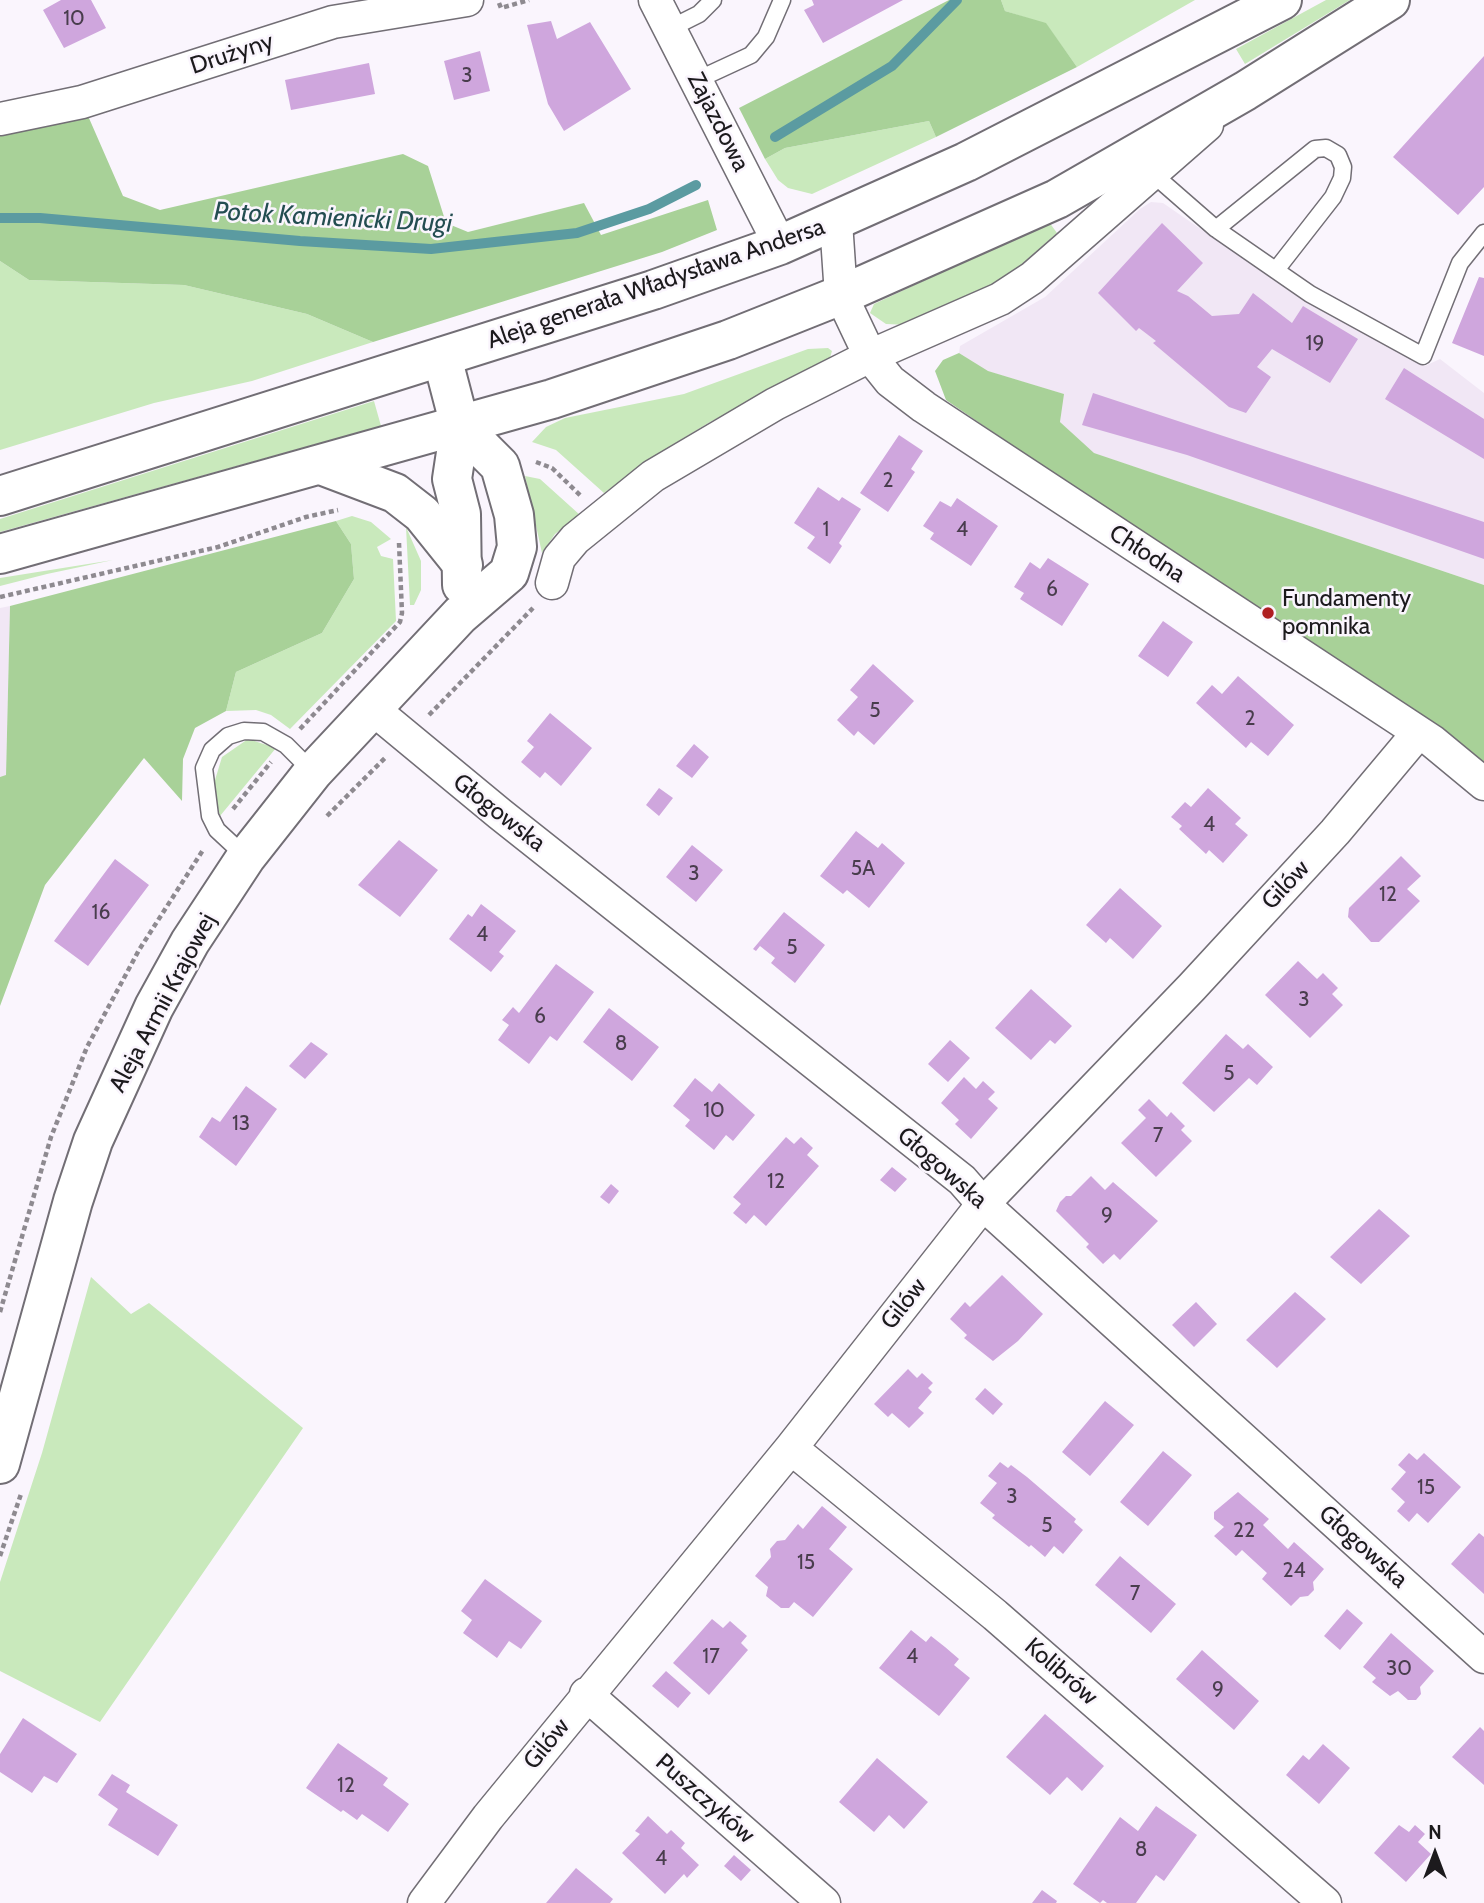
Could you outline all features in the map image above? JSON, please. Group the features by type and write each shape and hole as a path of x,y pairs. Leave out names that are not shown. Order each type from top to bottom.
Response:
{"main road":[{"name":"Aleja generała Władysława Andersa","path":"0,496 653,290 780,245 836,222 1068,111 1282,0"},
{"path":"0,554 460,425 705,348 841,295 1057,199 1244,91 1390,0"},
{"name":"Aleja Armii Krajowej","path":"442,357 460,425 452,479 461,514 463,565 460,615"},
{"name":"Aleja Armii Krajowej","path":"12,1473 73,1201 93,1142 154,1007 190,942 246,857 313,772 460,615 509,573 517,547 514,515 500,466 460,425"},
{"path":"321,466 395,494 422,514 463,565"}],"street":[{"name":"Drużyny","path":"0,119 82,102 332,22 467,0"},
{"name":"Zajazdowa","path":"655,0 780,245"},
{"path":"552,583 563,551 601,515 653,476 705,444 870,356 946,325 1011,292 1032,278 1244,91"},
{"path":"836,222 841,295"},
{"name":"Chłodna","path":"841,295 870,356 890,381 924,407 1418,733 1470,770 1484,784"},
{"name":"Głogowska","path":"373,709 405,738 962,1180 983,1204 1484,1657"},
{"name":"Gilów","path":"424,1903 586,1694 791,1448 983,1204 1192,987 1335,832 1418,733"},
{"name":"Kolibrów","path":"791,1448 995,1615 1325,1903"},
{"name":"Puszczyków","path":"586,1694 824,1903"}],"lane":[{"path":"669,29 699,14 713,0"},
{"path":"697,80 751,55 766,37 782,0"},
{"path":"1216,229 1315,149 1326,148 1338,155 1343,167 1342,178 1333,197 1276,271"},
{"path":"1153,174 1216,229 1310,294 1423,356 1460,263 1483,236"},
{"path":"246,857 217,830 210,816 204,768 212,750 228,736 244,731 263,732 286,745 313,772"}],"path":[{"path":"497,0 501,8 529,0"},
{"path":"532,461 552,468 601,515"},
{"path":"0,597 180,556 306,517 344,510"},
{"path":"322,821 522,622 552,583"},
{"path":"0,1556 12,1473"}],"shaded area":[{"path":"1151,202 1163,203 1305,301 1425,366 1440,359 1484,393 1484,585 1093,453 1060,422 1063,394 987,371 959,353 960,346 1045,297 1140,209"},
{"path":"10,606 6,776 0,777 0,608"}],"green space":[{"path":"949,0 1001,0 1005,11 1046,23 1077,67 936,137 929,121 785,148 765,159 739,108"},
{"path":"1001,0 1195,0 1077,67 1046,24 1005,11"},
{"path":"1326,0 1350,0 1245,64 1236,49"},
{"path":"85,109 123,196 160,210 403,154 428,166 446,223 468,232 584,203 601,235 708,200 717,230 662,252 373,342 307,314 184,285 29,280 0,261 0,127"},
{"path":"929,121 936,137 812,194 788,188 778,180 765,159 785,148"},
{"path":"1049,222 1057,233 1013,272 986,289 909,325 886,324 870,313 874,304"},
{"path":"0,261 29,280 184,285 307,314 373,342 252,381 154,403 0,450"},
{"path":"828,348 832,351 829,361 710,422 664,450 604,493 556,450 532,442 546,427 565,418 684,394 808,349"},
{"path":"959,353 988,371 1064,394 1060,422 1094,453 1484,585 1484,768 946,400 935,371 943,360"},
{"path":"374,401 381,426 0,532 0,519"},
{"path":"525,476 540,479 580,515 555,534 542,553"},
{"path":"352,516 371,522 391,539 377,547 381,556 393,559 396,621 290,729 271,715 256,710 226,711 236,672 322,633 354,579 351,544 336,521"},
{"path":"336,521 351,544 354,579 322,633 236,672 226,711 195,728 183,759 182,801 144,758 45,885 0,1006 0,777 6,775 10,606"},
{"path":"406,527 421,561 421,590 414,605 410,605"},
{"path":"113,560 47,574 0,586 0,578"},
{"path":"248,739 276,748 220,816 215,797 215,780 222,757"},
{"path":"91,1277 131,1314 149,1303 303,1428 100,1722 0,1671 0,1582 42,1453"}],"building":[{"path":"61,0 91,0 106,28 64,48 43,10"},
{"path":"812,0 903,0 823,43 804,10 814,5"},
{"path":"551,21 557,39 590,22 631,89 564,131 548,104 527,25"},
{"path":"480,51 490,91 454,100 444,61"},
{"path":"1484,56 1484,187 1458,215 1393,157"},
{"path":"369,63 375,94 291,110 285,80"},
{"path":"1162,223 1203,263 1177,291 1188,296 1212,316 1239,314 1253,293 1292,323 1303,306 1358,339 1330,383 1272,349 1257,367 1271,377 1246,413 1229,407 1153,343 1156,341 1139,328 1136,331 1098,293"},
{"path":"1479,277 1484,278 1484,356 1452,343"},
{"path":"1404,368 1484,419 1484,459 1385,399"},
{"path":"1093,393 1484,522 1484,559 1187,455 1082,425"},
{"path":"899,435 923,451 911,469 915,472 888,512 860,493"},
{"path":"818,487 839,501 842,497 861,509 839,543 842,546 830,564 807,548 815,537 794,523"},
{"path":"957,498 998,526 971,566 930,539 934,533 923,526 940,501 951,507"},
{"path":"1048,558 1089,584 1062,626 1020,599 1024,593 1014,587 1030,562 1040,569"},
{"path":"1163,621 1193,642 1168,677 1138,656"},
{"path":"873,664 914,701 874,745 858,731 854,736 837,720 858,697 850,690"},
{"path":"1238,676 1294,725 1268,756 1251,742 1246,748 1196,703 1212,685 1222,694"},
{"path":"550,713 592,748 561,786 545,772 540,778 521,762 534,747 527,741"},
{"path":"694,744 709,757 692,778 676,766"},
{"path":"659,788 673,798 659,816 646,805"},
{"path":"1208,788 1241,818 1235,824 1248,835 1223,863 1209,850 1206,854 1179,829 1182,826 1171,817 1185,802 1191,807"},
{"path":"856,831 878,848 882,843 905,863 869,908 847,890 843,894 820,876"},
{"path":"399,840 438,870 400,917 358,885"},
{"path":"692,845 723,870 696,902 666,877"},
{"path":"1401,856 1421,876 1407,889 1420,901 1379,942 1371,942 1348,917 1349,908"},
{"path":"115,859 149,885 88,966 54,941"},
{"path":"1120,888 1162,926 1133,959 1110,938 1106,943 1086,925"},
{"path":"481,904 516,931 499,952 504,956 491,972 449,939 468,914 472,917"},
{"path":"784,912 825,945 795,983 771,963 775,958 760,946 756,951 753,949"},
{"path":"1298,961 1317,979 1323,973 1338,988 1332,994 1343,1005 1310,1038 1265,995"},
{"path":"556,964 594,992 557,1041 550,1036 529,1064 498,1040 509,1025 502,1020 513,1007 519,1013"},
{"path":"1031,989 1072,1026 1055,1044 1050,1040 1031,1060 995,1028"},
{"path":"609,1008 659,1047 632,1081 583,1042"},
{"path":"1226,1034 1243,1049 1248,1044 1273,1067 1257,1085 1249,1078 1214,1112 1182,1083"},
{"path":"950,1040 970,1058 948,1082 928,1064"},
{"path":"311,1042 328,1054 305,1079 289,1066"},
{"path":"964,1077 976,1089 983,1081 995,1092 988,1099 998,1108 971,1139 955,1124 959,1120 941,1103"},
{"path":"695,1078 712,1092 719,1083 755,1115 733,1141 726,1135 714,1150 685,1126 690,1120 673,1106"},
{"path":"246,1086 277,1109 236,1166 199,1137 212,1117 220,1122"},
{"path":"1149,1099 1167,1117 1171,1112 1185,1126 1181,1130 1192,1141 1156,1177 1121,1143 1146,1118 1138,1110"},
{"path":"786,1137 794,1144 801,1137 813,1148 807,1155 819,1166 766,1226 754,1215 746,1224 733,1213 741,1204 733,1197"},
{"path":"892,1167 907,1179 895,1192 880,1180"},
{"path":"1091,1176 1105,1190 1113,1182 1158,1221 1120,1260 1114,1254 1103,1264 1086,1247 1089,1244 1056,1211 1066,1196 1071,1196"},
{"path":"611,1184 619,1191 609,1204 600,1197"},
{"path":"1379,1209 1410,1236 1361,1284 1330,1257"},
{"path":"1002,1275 1043,1314 1018,1341 993,1361 964,1338 967,1335 950,1319 965,1302 970,1307"},
{"path":"1295,1292 1326,1319 1277,1368 1246,1340"},
{"path":"1196,1302 1217,1324 1194,1347 1172,1325"},
{"path":"908,1369 917,1378 922,1373 933,1383 928,1388 932,1392 918,1408 924,1413 909,1428 892,1413 888,1417 874,1404"},
{"path":"985,1388 1003,1404 993,1415 975,1399"},
{"path":"1105,1401 1134,1425 1090,1476 1062,1452"},
{"path":"1163,1451 1192,1475 1148,1526 1120,1502"},
{"path":"1409,1453 1417,1460 1424,1453 1461,1487 1428,1523 1417,1513 1409,1522 1397,1511 1405,1502 1391,1489 1406,1472 1398,1465"},
{"path":"1000,1462 1008,1468 1011,1465 1027,1477 1076,1519 1074,1522 1083,1530 1063,1554 1054,1546 1045,1557 992,1518 995,1515 980,1503 997,1483 988,1476"},
{"path":"1238,1492 1269,1519 1263,1525 1288,1549 1294,1542 1324,1569 1313,1582 1314,1590 1308,1596 1300,1597 1291,1606 1262,1579 1267,1573 1242,1550 1236,1556 1214,1536 1224,1527 1214,1519 1214,1512"},
{"path":"822,1506 847,1527 829,1549 853,1569 813,1617 794,1602 789,1608 781,1608 766,1596 768,1587 755,1576 771,1557 770,1549 777,1541 785,1540 798,1524 803,1529"},
{"path":"1479,1533 1484,1537 1484,1594 1451,1564"},
{"path":"1120,1556 1176,1604 1151,1633 1095,1585"},
{"path":"485,1579 542,1621 521,1649 509,1641 497,1658 463,1633 472,1620 461,1611"},
{"path":"1347,1609 1363,1623 1340,1650 1324,1636"},
{"path":"712,1619 723,1628 730,1621 747,1636 741,1643 748,1650 709,1695 673,1663"},
{"path":"911,1630 926,1642 931,1636 945,1647 959,1659 954,1665 970,1678 939,1716 879,1668"},
{"path":"1391,1633 1434,1671 1420,1687 1421,1694 1416,1700 1408,1700 1398,1691 1390,1696 1372,1682 1376,1678 1363,1667"},
{"path":"1202,1650 1259,1701 1234,1730 1176,1679"},
{"path":"666,1671 691,1693 678,1708 652,1686"},
{"path":"1045,1714 1104,1766 1082,1791 1067,1777 1050,1795 1006,1757"},
{"path":"23,1718 77,1754 57,1783 44,1776 32,1793 0,1772 0,1754"},
{"path":"1480,1727 1484,1731 1484,1785 1452,1757"},
{"path":"338,1743 388,1778 383,1785 409,1804 388,1832 362,1814 357,1820 343,1810 341,1812 306,1788"},
{"path":"1323,1744 1350,1768 1319,1804 1286,1775 1303,1755 1309,1760"},
{"path":"877,1758 928,1802 904,1829 889,1815 874,1832 839,1802"},
{"path":"112,1774 130,1785 126,1792 178,1825 158,1856 108,1825 118,1809 98,1795"},
{"path":"1156,1806 1197,1835 1164,1881 1156,1875 1136,1903 1107,1903 1103,1900 1100,1903 1073,1884 1120,1817 1138,1831"},
{"path":"648,1816 667,1834 671,1830 685,1843 681,1848 699,1865 687,1878 684,1874 665,1894 622,1853 640,1834 635,1831"},
{"path":"1399,1825 1409,1832 1415,1825 1425,1834 1418,1842 1431,1854 1406,1882 1374,1853"},
{"path":"734,1855 751,1870 741,1881 724,1866"},
{"path":"576,1868 613,1899 610,1903 546,1903"},
{"path":"1042,1890 1057,1901 1056,1903 1032,1903"}],"waterway":[{"name":"Potok Kamienicki Drugi","path":"775,137 892,66 957,0"},
{"name":"Potok Kamienicki Drugi","path":"0,218 40,218 300,241 431,249 577,233 649,209 696,185"}],"place":[{"name":"Fundamenty pomnika","path":"1268,613"}]}
